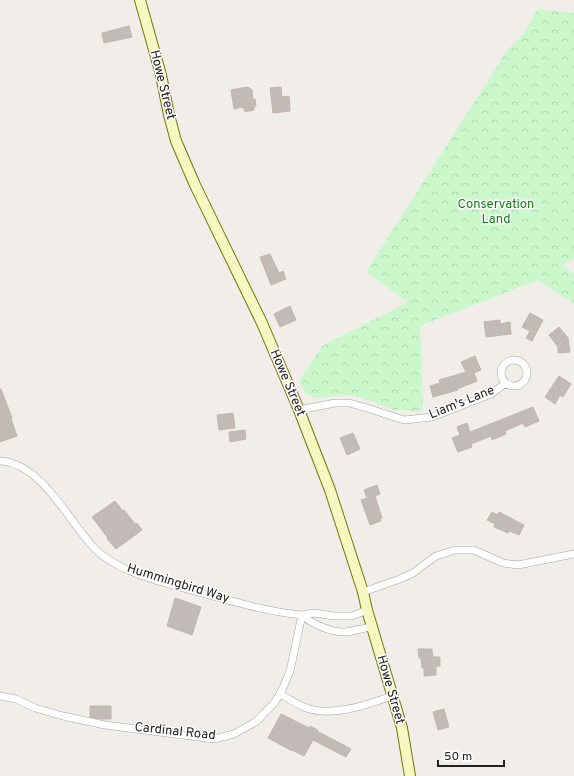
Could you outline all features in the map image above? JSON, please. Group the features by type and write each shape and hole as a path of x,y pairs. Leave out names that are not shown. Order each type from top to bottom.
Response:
{"street":[{"name":"Howe Street","path":"140,0 161,75 176,141 195,185 262,323 299,410 330,490 363,592 402,728 410,776"},
{"name":"Liam's Lane","path":"299,410 349,403 404,420 432,417 491,394 506,383"},
{"name":"Hummingbird Way","path":"0,461 12,463 22,467 35,476 67,513 95,549 105,559 122,568 166,583 243,604 289,614 302,615 314,613 334,616 352,616 367,610"},
{"path":"363,592 400,579 413,573 436,556 455,550 474,550 503,563 518,565 574,554"},
{"name":"Hummingbird Way","path":"302,615 308,621 339,631 346,632 372,627"},
{"name":"Cardinal Road","path":"0,696 16,699 36,708 63,716 105,725 214,739 234,734 257,721 275,702 280,694 290,671 302,615"},
{"path":"280,694 305,707 319,711 330,711 360,705 392,696"}],"green space":[{"name":"Conservation Land","path":"538,8 540,10 574,13 574,258 562,265 574,274 574,304 538,280 420,326 423,410 394,410 372,401 354,396 316,398 306,394 299,381 322,346 408,302 366,272 508,49 522,36"}],"building":[{"path":"129,26 132,37 104,43 102,33"},
{"path":"248,87 252,90 253,100 255,99 256,106 254,107 254,110 245,112 243,107 234,109 231,90"},
{"path":"281,87 282,97 289,96 290,111 273,113 270,88"},
{"path":"270,254 279,273 283,271 286,279 271,285 260,257"},
{"path":"290,306 296,320 280,327 274,314"},
{"path":"530,313 543,320 532,341 526,338 530,331 522,327"},
{"path":"500,320 500,324 510,322 511,334 486,337 484,322"},
{"path":"559,327 568,338 570,352 558,353 558,347 549,335"},
{"path":"475,356 481,370 474,373 477,381 457,389 458,390 433,397 430,386 440,383 439,380 466,372 461,362"},
{"path":"559,376 571,384 563,397 560,395 555,404 545,397"},
{"path":"0,389 12,418 11,419 17,436 0,442"},
{"path":"533,407 539,421 525,427 523,423 505,431 506,434 492,440 491,436 471,444 472,447 458,452 452,438 460,435 457,427 467,423 470,432"},
{"path":"233,413 235,428 219,430 217,415"},
{"path":"245,430 246,439 230,442 229,432"},
{"path":"353,433 360,449 347,455 340,438"},
{"path":"377,485 380,494 375,496 382,518 380,519 381,521 370,525 361,500 367,498 364,490"},
{"path":"115,501 142,530 116,549 92,517"},
{"path":"492,512 498,515 499,512 524,525 519,535 510,531 508,533 494,527 495,524 487,520"},
{"path":"175,598 201,607 192,635 167,626"},
{"path":"418,649 432,649 433,657 440,657 440,666 436,666 436,675 424,676 424,668 422,668"},
{"path":"90,706 111,706 111,719 90,717"},
{"path":"444,709 449,727 438,730 433,712"},
{"path":"281,714 309,728 310,726 318,730 317,731 351,749 346,757 313,740 304,756 292,751 268,738"}]}
